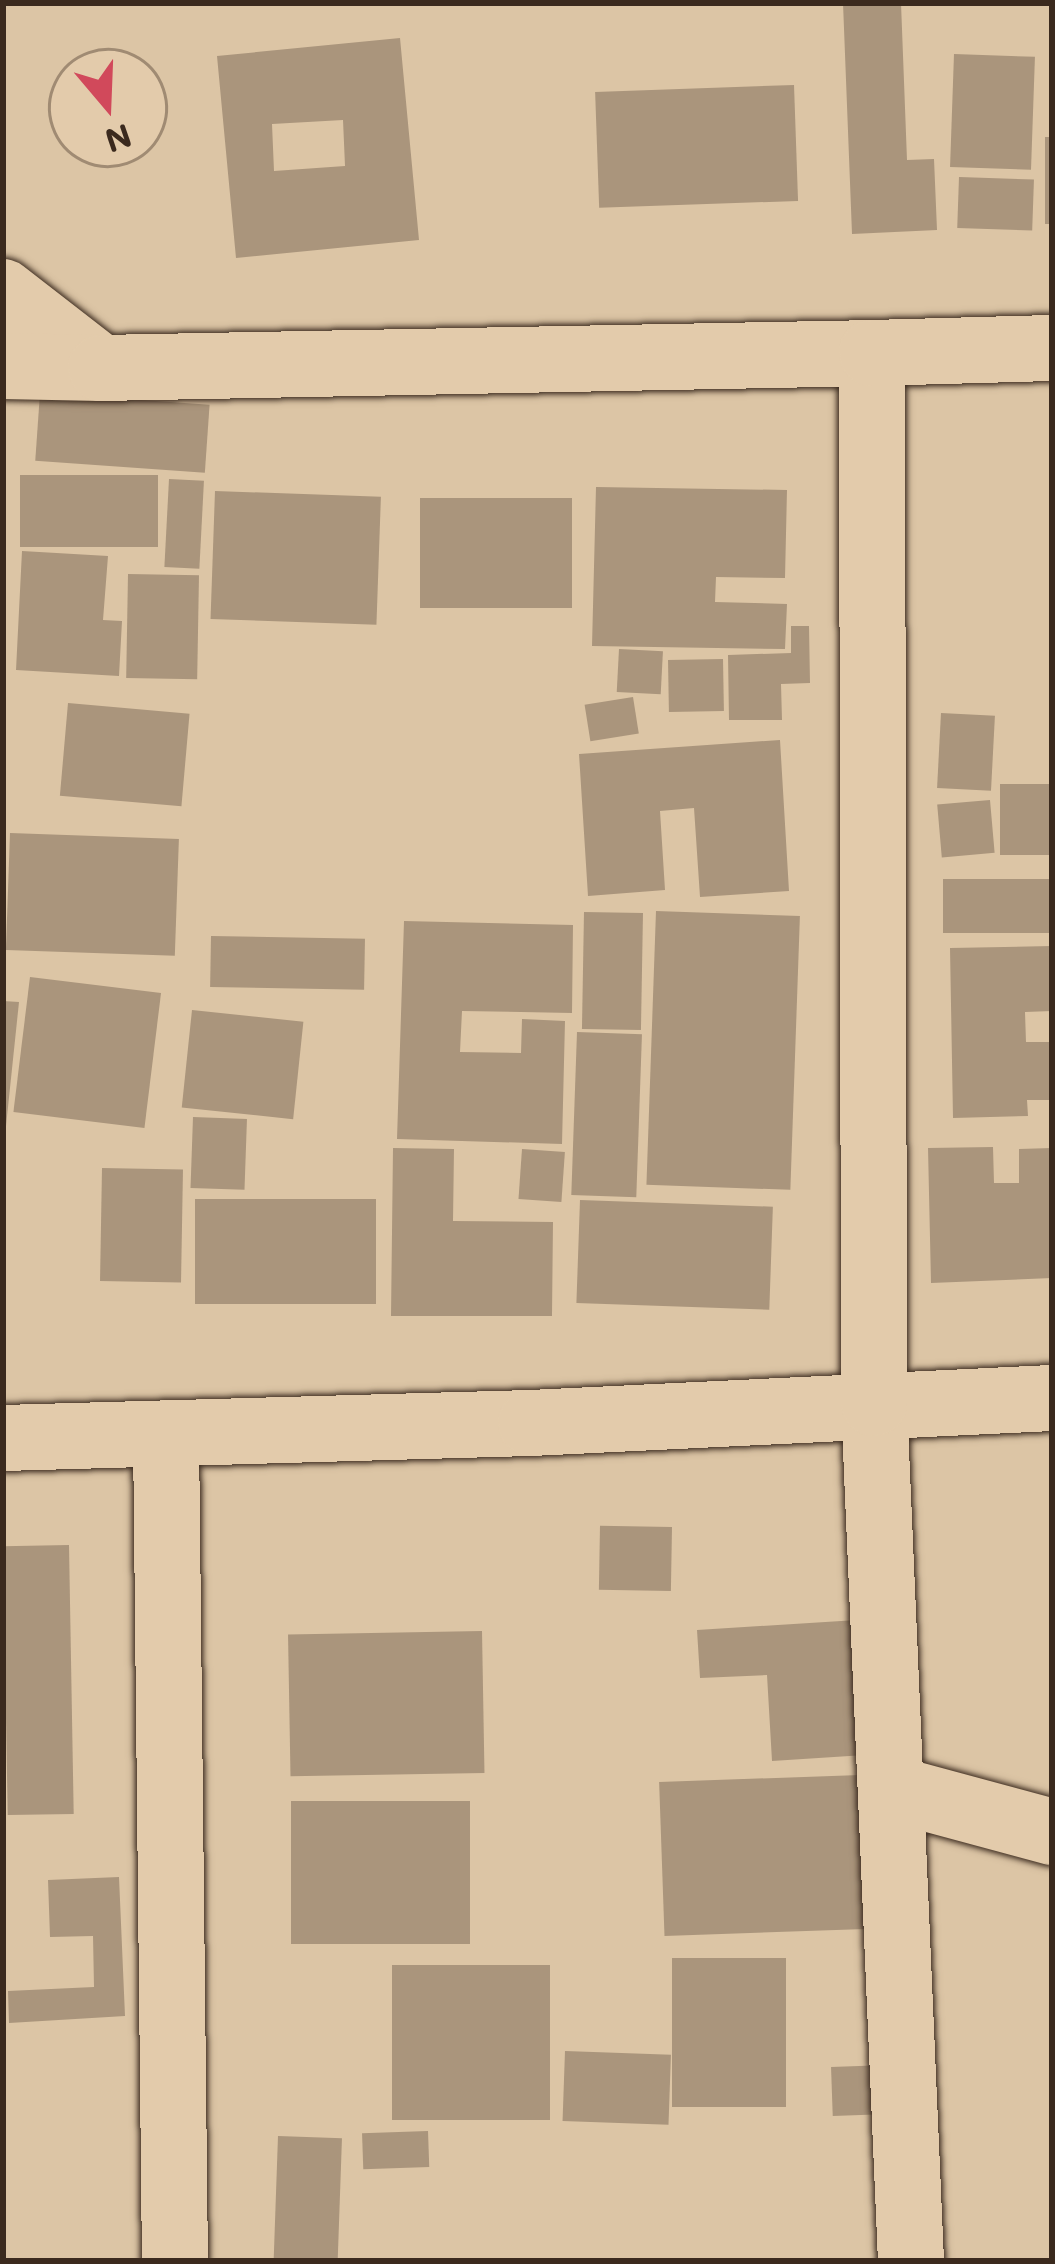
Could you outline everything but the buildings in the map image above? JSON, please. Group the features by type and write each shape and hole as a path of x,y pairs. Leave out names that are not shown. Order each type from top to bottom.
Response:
{"street":[{"path":"3,292 101,368"},
{"path":"3,366 101,368 1052,348"},
{"path":"872,353 874,1403 911,2261"},
{"path":"3,1438 531,1423 1052,1398"},
{"path":"166,1434 175,2261"},
{"path":"893,1789 1052,1832"}]}
